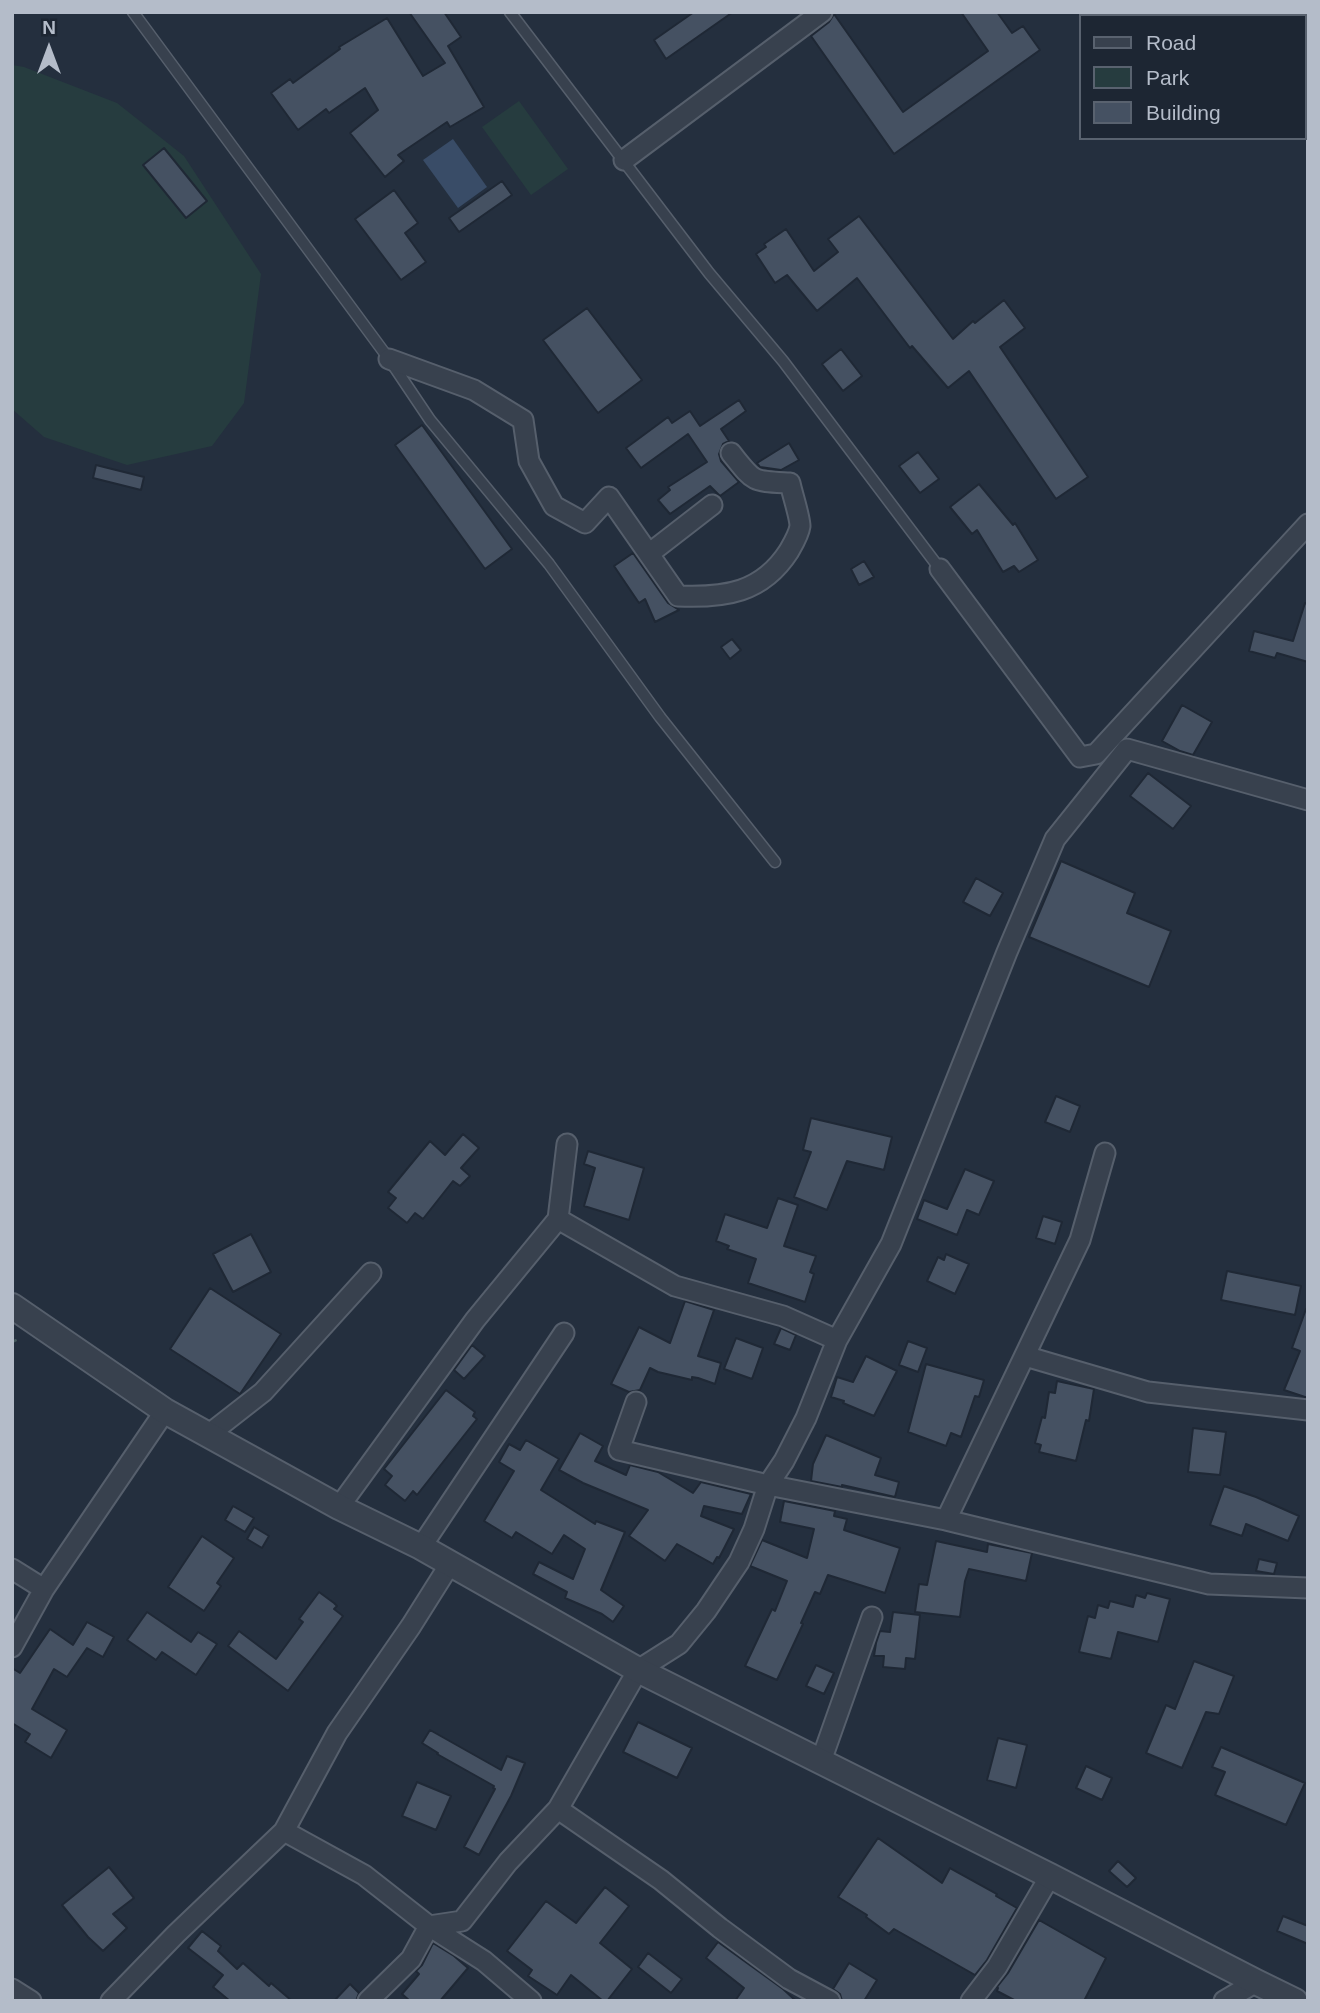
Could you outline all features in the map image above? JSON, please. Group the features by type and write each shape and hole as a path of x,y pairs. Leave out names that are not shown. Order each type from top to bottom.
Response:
{"street":[{"path":"624,160 822,12"},
{"path":"388,359 474,390 523,420 529,461 554,506 585,523 609,497 678,596 704,597 733,593 762,581 781,563 794,543 800,526 790,483 750,478 731,453"},
{"path":"650,553 712,505"},
{"path":"940,569 1080,757 1097,754 1308,524"},
{"path":"429,1926 462,1921 508,1862 558,1809 638,1670 679,1644 706,1611 739,1562 754,1529 768,1485 806,1419 837,1340 891,1244 1055,839 1127,748 1308,800"},
{"path":"339,1507 475,1320 558,1219 567,1144"},
{"path":"946,1520 1080,1240 1105,1153"},
{"path":"558,1219 675,1286 783,1315 837,1340"},
{"path":"208,1435 263,1392 371,1273"},
{"path":"12,1306 165,1411 339,1507 421,1547 638,1670 1296,2001"},
{"path":"421,1547 564,1333"},
{"path":"1026,1356 1148,1392 1308,1410"},
{"path":"636,1402 619,1450 768,1485 946,1520 1209,1584 1308,1588"},
{"path":"12,1647 44,1589 165,1411"},
{"path":"111,2001 176,1934 284,1831 337,1733 450,1564"},
{"path":"12,1569 44,1589"},
{"path":"821,1761 872,1617"},
{"path":"558,1809 662,1880 789,1979 830,2001"},
{"path":"284,1831 364,1875 429,1926 484,1961 531,2001"},
{"path":"971,2001 997,1968 1050,1876"},
{"path":"368,2001 411,1959 429,1926"},
{"path":"1224,2001 1256,1982"},
{"path":"12,1989 31,2001"}],"lane":[{"path":"132,12 430,420 549,564 660,718 775,862"},
{"path":"510,12 709,272 783,361 940,569"}],"green space":[{"path":"12,65 24,67 117,103 184,156 261,274 244,403 212,446 127,465 44,437 12,409"},
{"path":"519,101 568,169 531,195 482,127"}],"water":[{"path":"453,139 487,187 458,208 423,160"}],"building":[{"path":"409,12 444,12 461,37 448,46 484,107 450,127 447,122 398,155 404,161 385,177 350,133 378,110 365,88 329,113 326,109 298,130 271,93 290,79 293,83 340,49 339,47 387,18 423,76 445,63"},
{"path":"694,12 733,12 666,59 654,40"},
{"path":"961,12 997,12 1012,33 1023,26 1040,50 894,154 811,36 829,22 834,14 903,112 988,51"},
{"path":"164,148 207,201 186,218 143,165"},
{"path":"502,181 512,195 459,232 449,218"},
{"path":"394,190 418,223 405,233 426,262 401,280 355,219"},
{"path":"859,216 953,339 973,321 975,323 1004,300 1025,328 1000,347 1088,477 1056,499 969,371 948,388 912,346 910,348 857,278 817,311 787,275 775,283 756,254 766,247 764,244 786,229 814,271 838,252 828,239"},
{"path":"587,308 642,380 598,413 543,340"},
{"path":"841,349 862,376 843,391 822,364"},
{"path":"739,400 746,411 721,429 729,441 723,444 719,454 721,461 739,482 720,496 710,486 670,514 658,500 670,490 668,487 707,462 688,434 641,468 626,448 668,417 672,423 690,411 700,426"},
{"path":"422,425 512,549 485,569 395,445"},
{"path":"789,443 799,460 781,470 760,467 757,463"},
{"path":"918,452 939,479 920,493 899,466"},
{"path":"96,465 144,477 141,490 93,478"},
{"path":"979,484 1013,525 1015,523 1038,560 1019,572 1014,566 1003,572 977,530 972,534 950,507"},
{"path":"633,553 668,603 679,610 655,622 645,599 639,603 614,566"},
{"path":"864,561 874,577 859,585 851,569"},
{"path":"1305,603 1308,604 1308,662 1277,653 1275,658 1249,651 1254,631 1293,641"},
{"path":"732,639 741,650 730,659 721,647"},
{"path":"1182,705 1212,722 1193,755 1162,741"},
{"path":"1148,773 1191,806 1173,829 1130,796"},
{"path":"1061,861 1135,893 1127,913 1171,931 1149,987 1029,937"},
{"path":"976,878 1003,893 990,916 963,902"},
{"path":"1056,1096 1080,1106 1070,1132 1045,1122"},
{"path":"811,1118 892,1137 884,1170 847,1161 827,1210 794,1197 811,1152 803,1150"},
{"path":"463,1134 479,1148 461,1168 470,1176 460,1186 453,1181 423,1219 415,1213 407,1223 388,1208 396,1198 388,1192 430,1141 445,1155"},
{"path":"588,1151 644,1168 629,1220 584,1206 595,1168 584,1164"},
{"path":"965,1169 994,1181 979,1215 967,1210 957,1235 917,1219 924,1200 947,1209"},
{"path":"778,1198 798,1205 784,1246 816,1256 810,1272 814,1274 805,1302 748,1283 756,1259 727,1249 729,1246 716,1241 725,1214 767,1228"},
{"path":"1043,1216 1062,1222 1055,1244 1036,1238"},
{"path":"251,1234 271,1272 233,1292 213,1254"},
{"path":"946,1254 969,1264 955,1294 927,1281 938,1257 944,1260"},
{"path":"1227,1271 1301,1286 1295,1315 1221,1300"},
{"path":"210,1288 281,1334 240,1394 170,1349"},
{"path":"685,1301 714,1310 698,1356 721,1363 715,1384 650,1368 640,1390 629,1392 611,1384 639,1327 670,1343"},
{"path":"1306,1309 1308,1398 1284,1390 1300,1351 1292,1348"},
{"path":"781,1328 796,1335 790,1350 774,1344"},
{"path":"736,1338 763,1348 752,1379 724,1369"},
{"path":"908,1341 927,1348 918,1372 899,1365"},
{"path":"472,1345 485,1356 464,1379 454,1370"},
{"path":"866,1356 897,1371 874,1416 831,1397 837,1377 853,1382"},
{"path":"926,1364 984,1380 979,1397 975,1396 961,1437 951,1433 946,1446 908,1432"},
{"path":"1057,1381 1094,1389 1089,1421 1086,1420 1076,1461 1039,1452 1041,1445 1035,1443 1042,1417 1045,1418 1049,1392 1055,1393"},
{"path":"446,1390 475,1412 473,1416 477,1419 417,1495 413,1491 405,1501 385,1485 392,1476 384,1469"},
{"path":"1193,1428 1226,1432 1220,1475 1188,1472"},
{"path":"580,1433 603,1446 595,1461 626,1475 630,1465 658,1472 693,1493 701,1482 751,1494 742,1514 704,1506 701,1516 734,1529 719,1558 717,1557 713,1564 677,1544 665,1561 629,1536 648,1510 559,1470"},
{"path":"826,1435 881,1458 875,1475 899,1482 895,1497 811,1481 813,1464"},
{"path":"526,1440 559,1459 541,1490 595,1524 596,1521 625,1532 601,1590 624,1606 613,1622 602,1614 565,1598 567,1592 533,1574 539,1562 573,1579 585,1549 564,1535 552,1554 516,1532 512,1538 484,1521 514,1471 499,1462 509,1444 520,1450"},
{"path":"1224,1486 1299,1516 1288,1541 1246,1524 1242,1536 1210,1525"},
{"path":"784,1501 835,1511 834,1516 847,1519 844,1530 900,1548 885,1593 828,1575 820,1594 815,1592 777,1680 745,1666 772,1609 775,1611 787,1581 750,1566 762,1540 807,1558 814,1529 780,1522"},
{"path":"233,1506 254,1518 245,1532 225,1520"},
{"path":"254,1527 269,1536 262,1548 247,1539"},
{"path":"202,1536 234,1558 217,1583 221,1586 204,1611 168,1587"},
{"path":"936,1541 987,1552 988,1544 1032,1553 1026,1581 969,1569 960,1617 915,1612 919,1584 927,1585"},
{"path":"1259,1559 1277,1563 1274,1574 1256,1571"},
{"path":"319,1592 337,1606 334,1609 343,1616 288,1691 228,1646 239,1631 276,1659 303,1622 299,1619"},
{"path":"1147,1593 1170,1599 1158,1642 1118,1632 1111,1659 1079,1652 1088,1616 1095,1618 1098,1605 1108,1608 1110,1601 1133,1607 1136,1595 1145,1598"},
{"path":"147,1612 191,1642 198,1632 217,1644 196,1675 162,1652 156,1660 127,1640"},
{"path":"893,1612 920,1615 915,1659 906,1658 905,1669 883,1667 884,1656 874,1656 880,1631 890,1632"},
{"path":"87,1622 114,1637 103,1657 87,1648 67,1677 54,1669 32,1709 67,1730 51,1758 25,1742 30,1734 12,1723 12,1668 20,1673 50,1629 73,1645"},
{"path":"1194,1661 1234,1676 1219,1714 1206,1712 1182,1768 1146,1753 1166,1705 1175,1709"},
{"path":"816,1665 834,1673 824,1694 806,1686"},
{"path":"638,1722 692,1748 677,1778 623,1752"},
{"path":"430,1730 501,1770 507,1756 525,1763 511,1796 479,1855 464,1847 495,1789 494,1786 422,1743"},
{"path":"998,1738 1027,1745 1016,1788 987,1780"},
{"path":"1221,1747 1305,1783 1286,1825 1215,1795 1225,1772 1212,1767"},
{"path":"1086,1766 1112,1778 1102,1800 1076,1788"},
{"path":"417,1782 451,1796 436,1830 402,1816"},
{"path":"878,1838 942,1883 950,1868 1017,1908 987,1960 975,1975 894,1929 889,1934 866,1917 867,1915 838,1897"},
{"path":"1118,1861 1136,1878 1127,1887 1109,1871"},
{"path":"109,1867 134,1898 113,1914 127,1928 103,1951 62,1905"},
{"path":"605,1887 629,1906 600,1943 632,1969 607,2001 603,2001 571,1975 557,1995 528,1976 532,1970 507,1951 546,1901 576,1923"},
{"path":"1283,1916 1308,1926 1308,1944 1277,1931"},
{"path":"1039,1920 1106,1958 1084,2001 1016,2001 997,1991"},
{"path":"202,1931 221,1946 218,1951 237,1969 243,1963 269,1986 271,1983 292,2001 230,2001 213,1987 223,1975 188,1948"},
{"path":"718,1942 796,2001 735,2001 744,1988 706,1958"},
{"path":"433,1943 468,1968 440,2001 410,2001 402,1994 419,1974 416,1971"},
{"path":"648,1953 682,1979 671,1993 638,1967"},
{"path":"849,1963 877,1980 864,2001 842,2001 840,1994 833,1989"},
{"path":"350,1984 359,1993 356,2001 334,2001"}]}
